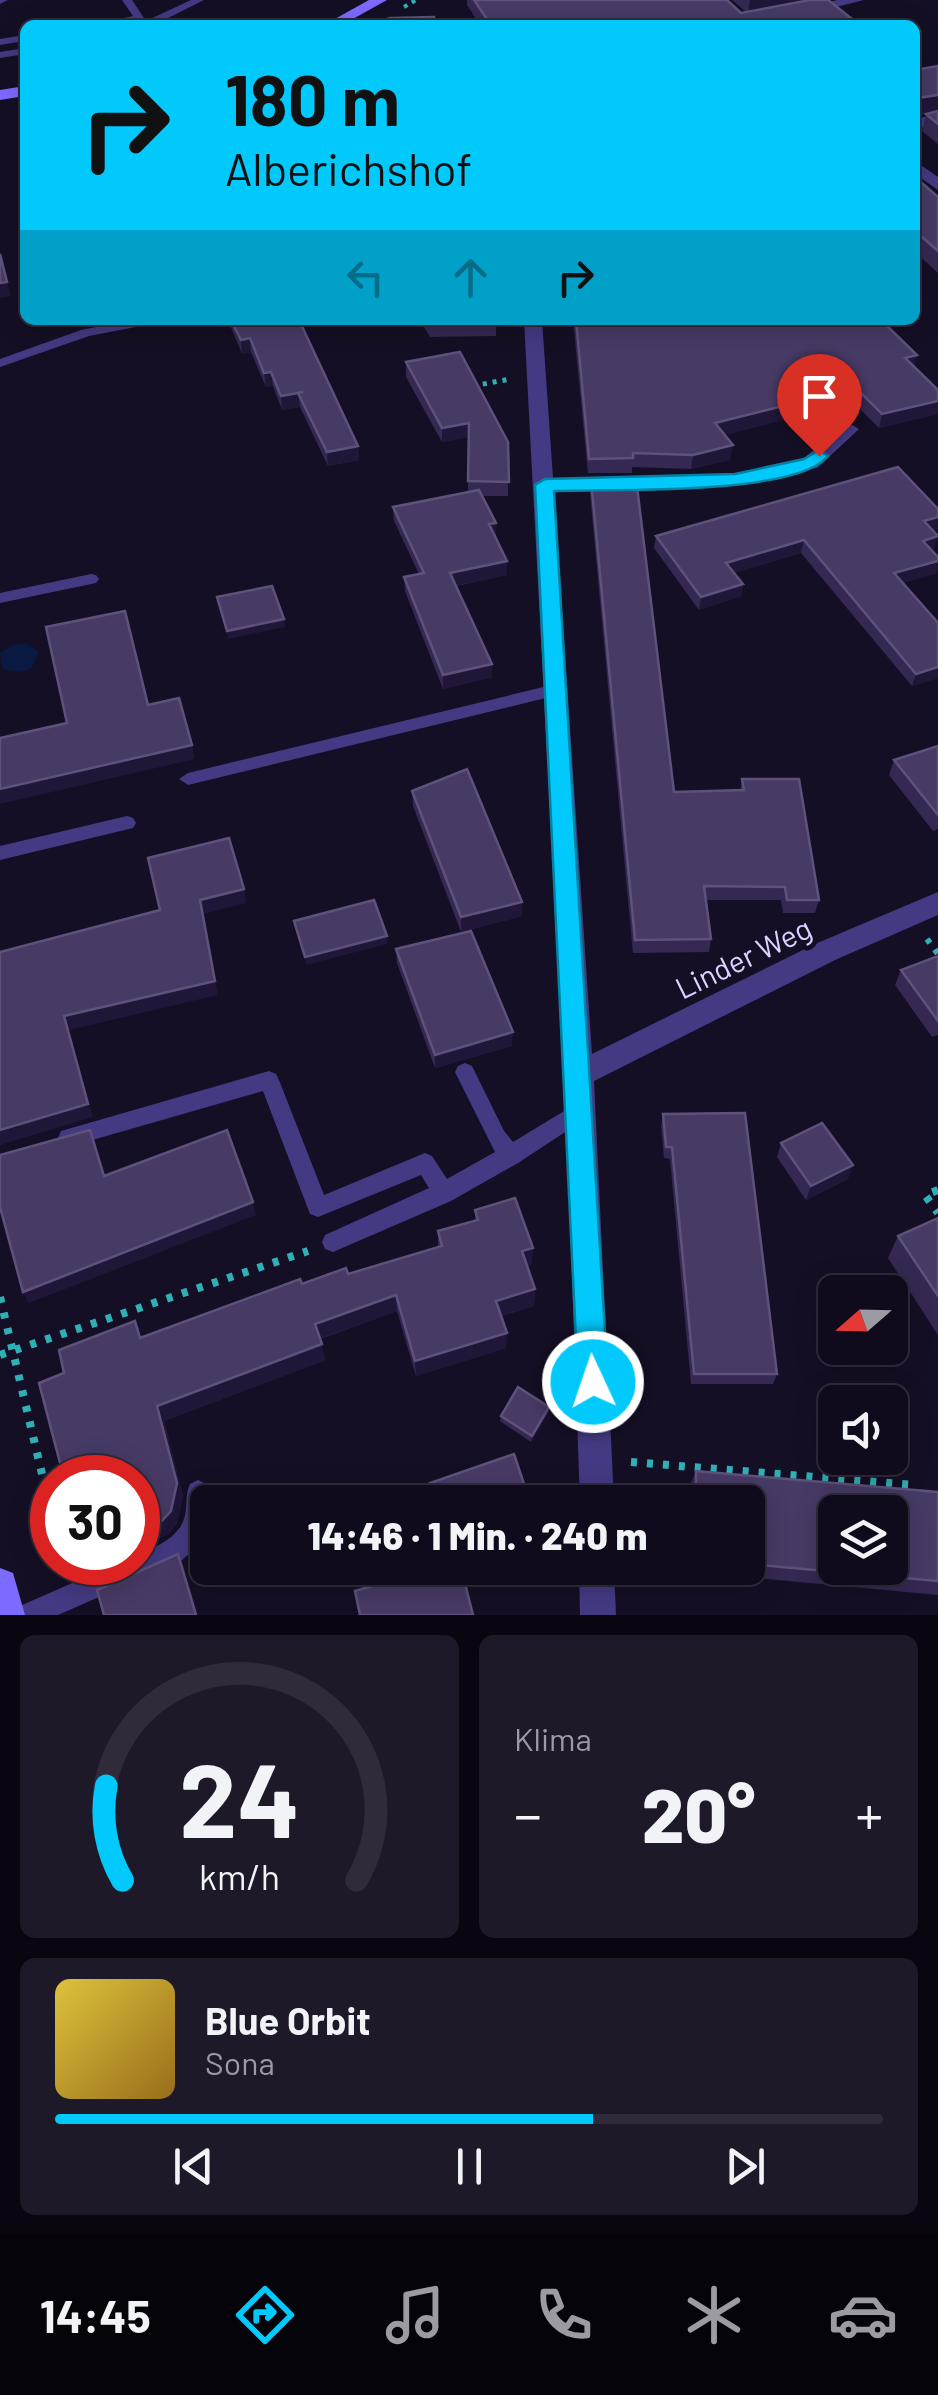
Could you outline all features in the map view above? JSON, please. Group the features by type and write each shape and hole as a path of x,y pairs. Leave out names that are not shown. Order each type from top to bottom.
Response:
{"street":[{"path":"341,20 380,0"},
{"path":"782,15 857,0"},
{"path":"532,325 581,1111 597,1485"},
{"path":"545,485 735,480 810,464 849,428"},
{"name":"Linder Weg","path":"578,1075 825,952 938,903"},
{"path":"598,1585 598,1615"},
{"path":"0,1586 7,1615"}],"lane":[{"path":"151,20 199,0"},
{"path":"0,363 86,334 128,325"},
{"path":"0,598 91,579"},
{"path":"188,779 556,690"},
{"path":"0,853 127,823"},
{"path":"466,1072 497,1138 510,1156"},
{"path":"54,1142 269,1080 318,1207 425,1163 444,1194"},
{"path":"333,1242 444,1194 581,1111"},
{"path":"28,1615 180,1546 190,1535"}],"path":[{"path":"938,1190 926,1195 938,1213"},
{"path":"0,1355 333,1242"},
{"path":"0,1298 38,1455"},
{"path":"597,1460 913,1484 916,1505"},
{"path":"763,1473 764,1485"}],"water":[{"path":"26,643 39,652 32,667 22,672 2,669 0,653 15,644"}],"building":[{"path":"474,0 727,0 741,13 828,0 851,18 842,20 488,20"},
{"path":"434,17 435,20 384,20"},
{"path":"938,66 938,95 920,98 920,69"},
{"path":"938,111 938,124 926,114"},
{"path":"920,181 938,197 938,251 920,235"},
{"path":"0,254 7,282 0,283"},
{"path":"234,325 301,325 358,446 327,452 298,393 303,392 281,396 271,372 264,373 250,338 241,340"},
{"path":"576,325 886,325 917,355 905,358 938,390 938,401 882,414 856,388 715,423 733,445 693,455 633,453 633,458 589,459"},
{"path":"460,352 508,442 509,482 468,481 469,423 442,428 406,362"},
{"path":"898,467 938,509 938,517 924,521 938,536 923,541 938,561 894,573 938,623 938,667 916,674 804,540 726,563 743,584 701,597 656,536"},
{"path":"636,478 674,792 744,790 742,779 799,779 819,900 787,900 785,887 704,886 711,939 635,940 591,480"},
{"path":"479,490 496,523 489,524 507,561 450,573 492,664 443,675 404,577 424,573 393,507"},
{"path":"272,586 284,619 227,631 217,597"},
{"path":"125,611 148,705 179,698 192,745 0,789 0,738 67,723 46,627"},
{"path":"938,746 938,815 894,760"},
{"path":"467,769 522,902 461,917 412,791"},
{"path":"229,838 244,889 200,900 215,981 64,1016 88,1104 0,1130 0,952 160,910 148,858"},
{"path":"374,900 387,936 305,957 294,921"},
{"path":"471,931 513,1032 435,1055 396,949"},
{"path":"938,956 938,1021 901,970"},
{"path":"745,1113 777,1374 694,1374 672,1147 666,1147 663,1114"},
{"path":"822,1123 853,1165 811,1186 781,1143"},
{"path":"90,1130 104,1176 227,1130 253,1202 23,1292 0,1207 0,1155"},
{"path":"515,1198 533,1248 522,1251 535,1289 496,1301 507,1333 415,1361 396,1295 315,1324 322,1344 157,1406 177,1483 171,1511 160,1523 160,1455 58,1455 39,1383 64,1373 59,1350 135,1321 140,1338 300,1279 302,1284 346,1268 348,1274 442,1246 438,1231 478,1220 475,1210"},
{"path":"938,1218 938,1296 898,1236"},
{"path":"518,1387 549,1407 532,1436 501,1416"},
{"path":"514,1454 524,1485 431,1485"},
{"path":"696,1471 938,1492 938,1581 908,1578 908,1495 818,1495 818,1570 765,1566 765,1485 696,1485"},
{"path":"178,1554 196,1615 104,1615 97,1590 108,1585 160,1585 160,1562"},
{"path":"376,1585 465,1585 473,1615 360,1615 355,1591"}],"route":[{"path":"593,1382 545,485 735,480 810,464 819,456"}]}
